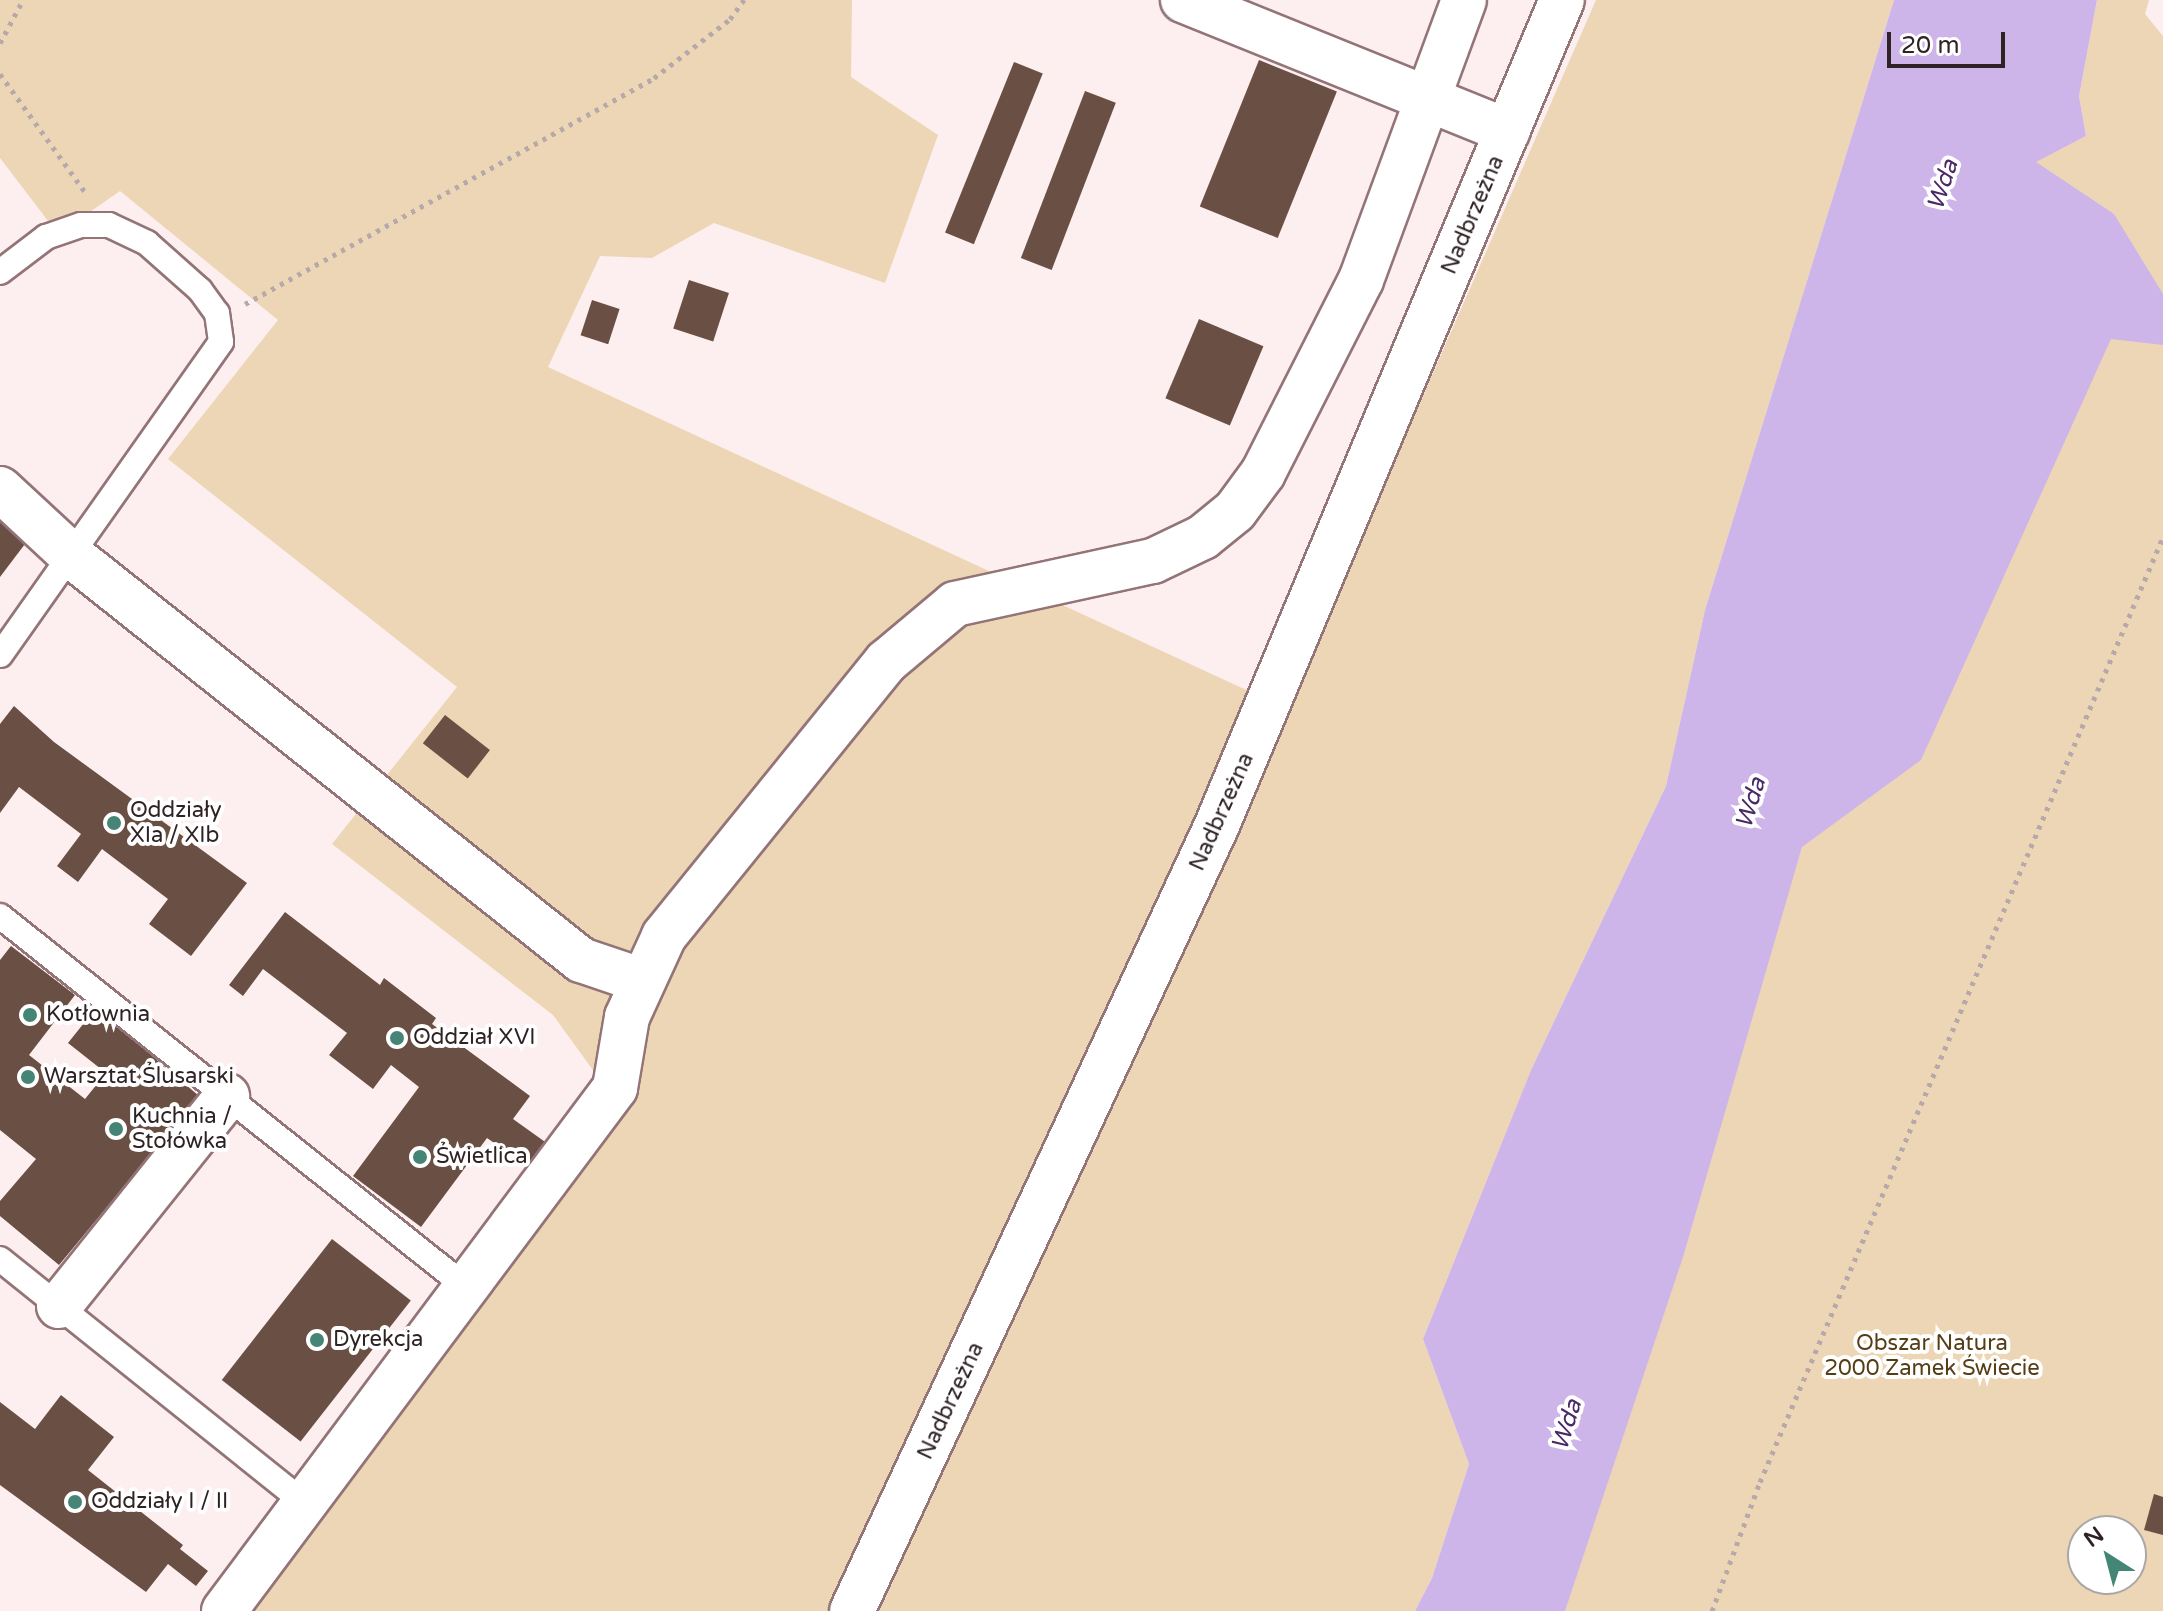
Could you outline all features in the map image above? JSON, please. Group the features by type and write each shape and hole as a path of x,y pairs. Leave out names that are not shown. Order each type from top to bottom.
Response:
{"street":[{"path":"1183,0 1427,101 1508,131"},
{"path":"224,1611 615,1088 640,980 664,936 876,674 919,629 955,604 1153,561 1203,537 1235,511 1263,473 1361,280 1464,0"},
{"name":"Nadbrzeżna","path":"852,1611 1217,825 1562,0"},
{"path":"0,489 72,556 581,960 640,980"},
{"path":"59,1306 227,1096"}],"lane":[{"path":"0,272 46,237 81,225 109,225 147,243 200,290 217,313 221,342 0,655"},
{"path":"0,916 466,1287"},
{"path":"0,1259 305,1503"}],"path":[{"path":"0,43 23,0"},
{"path":"217,313 255,301 654,78 730,19 744,0"},
{"path":"0,74 109,225"},
{"path":"1712,1611 1760,1482 2163,537"}],"green space":[{"path":"0,0 852,0 851,77 938,135 885,283 714,223 652,258 600,256 548,367 1242,688 1288,705 1596,0 1894,0 1705,610 1666,786 1531,1070 1423,1339 1469,1464 1432,1578 1415,1611 245,1611 619,1106 553,1015 332,844 457,687 168,459 278,320 120,191 58,234 0,158"},
{"path":"2097,0 2149,0 2145,14 2163,36 2163,306 2035,162 2086,136 2079,96"},
{"name":"Obszar Natura 2000 Zamek Świecie","path":"2108,335 2163,343 2163,1611 1564,1611 1802,847"}],"water":[{"name":"Wda","path":"1894,0 2097,0 2079,96 2086,136 2036,162 2114,214 2163,294 2163,345 2111,339 1921,760 1802,847 1683,1257 1565,1611 1415,1611 1432,1578 1469,1464 1423,1339 1531,1070 1666,786 1705,610"}],"building":[{"path":"1259,60 1337,91 1278,238 1200,206"},
{"path":"1014,62 1043,74 974,244 945,233"},
{"path":"1085,91 1116,103 1052,270 1021,258"},
{"path":"689,280 729,293 713,341 673,329"},
{"path":"592,300 620,309 608,344 581,335"},
{"path":"1199,319 1263,346 1230,426 1165,398"},
{"path":"0,509 28,540 0,577"},
{"name":"Oddziały XIa / XIb","path":"14,706 54,742 247,883 191,956 149,924 168,899 102,849 78,882 57,866 81,834 19,787 0,813 0,724"},
{"path":"445,715 490,750 468,778 423,743"},
{"name":"Oddział XVI","path":"285,912 380,985 384,978 436,1018 432,1024 530,1096 513,1119 548,1144 530,1168 487,1138 421,1227 353,1176 419,1087 391,1065 373,1089 329,1055 347,1033 263,969 243,996 229,985"},
{"name":"Kuchnia / Stołówka","path":"11,946 75,995 29,1055 85,1099 106,1073 68,1043 104,998 146,1033 137,1043 199,1096 59,1265 0,1216 0,1201 36,1159 0,1130 0,960"},
{"name":"Dyrekcja","path":"332,1239 411,1301 301,1442 222,1380"},
{"name":"Oddziały I / II","path":"61,1395 114,1437 88,1470 183,1545 180,1549 208,1571 196,1586 168,1564 146,1592 0,1485 0,1402 35,1429"},
{"path":"2154,1494 2163,1497 2163,1535 2147,1531"}],"place":[{"name":"Oddziały XIa / XIb","path":"114,823"},
{"name":"Kotłownia","path":"30,1015"},
{"name":"Oddział XVI","path":"397,1038"},
{"name":"Warsztat Ślusarski","path":"28,1077"},
{"name":"Kuchnia / Stołówka","path":"116,1129"},
{"name":"Świetlica","path":"420,1157"},
{"name":"Dyrekcja","path":"317,1340"},
{"name":"Oddziały I / II","path":"75,1502"}]}
